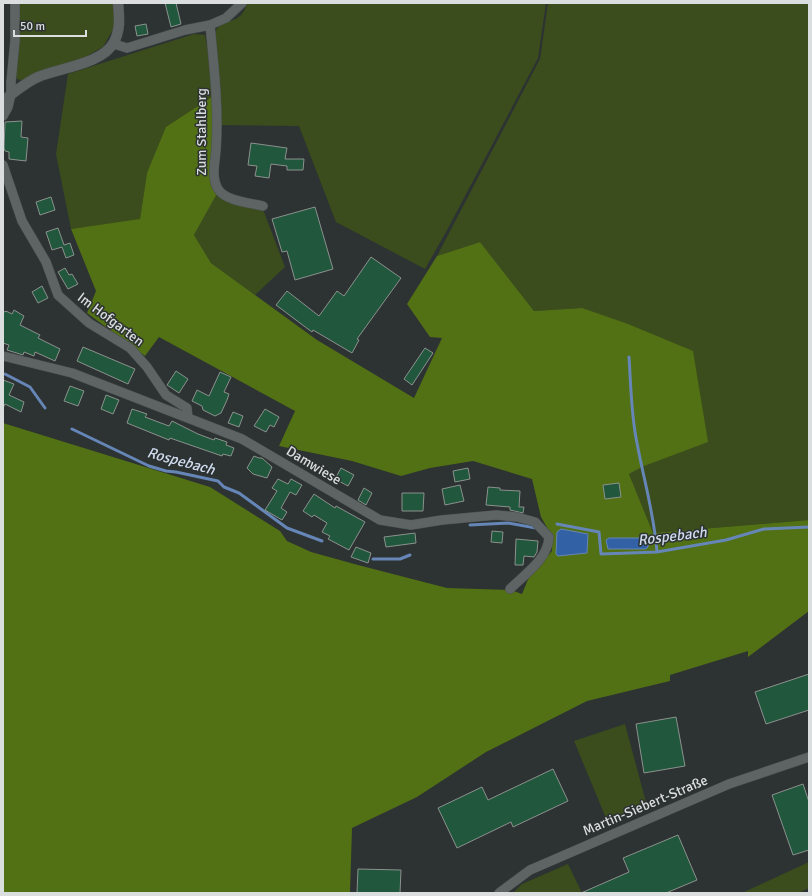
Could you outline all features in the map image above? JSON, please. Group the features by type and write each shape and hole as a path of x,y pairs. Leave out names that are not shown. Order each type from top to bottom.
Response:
{"street":[{"path":"3,116 8,107 11,94 16,41 15,3"},
{"path":"3,101 11,94 39,77 90,60 104,53 114,44 118,32 118,3"},
{"path":"114,44 127,48 185,30 210,26 226,18 242,3"},
{"name":"Zum Stahlberg","path":"210,26 215,80 217,132 213,178 219,190 228,197 263,206"},
{"name":"Im Hofgarten","path":"3,165 22,221 46,262 58,295 89,323 130,348 147,367 166,395 187,408 188,418"},
{"name":"Damwiese","path":"4,360 72,373 188,418 257,447 318,485 380,520 411,525 442,520 496,515 517,517 535,522 549,537 548,546 544,555 510,589"},
{"name":"Martin-Siebert-Straße","path":"499,893 530,870 729,784 809,757"}],"green space":[{"path":"19,3 114,3 115,26 103,47 85,57 40,73 24,81 17,79 13,69"},
{"path":"247,3 546,3 538,58 425,269 336,222 299,126 218,125 213,36 218,27 222,24 239,17 245,9"},
{"path":"548,3 809,3 809,520 653,533 629,474 644,466 582,308 534,311 480,242 437,256 540,59"},
{"path":"194,34 205,35 215,95 147,173 140,220 71,229 56,154 68,74"},
{"path":"215,95 218,192 194,235 211,263 317,340 414,398 442,338 430,337 407,304 437,256 480,242 534,311 582,308 628,324 693,351 708,442 644,466 629,474 653,533 809,520 809,611 748,657 748,651 670,675 670,681 587,701 486,752 417,797 352,828 350,893 3,893 3,423 210,487 280,531 287,541 311,552 447,588 511,590 522,594 529,577 552,551 552,536 541,517 532,479 473,461 430,468 401,476 352,461 279,446 295,411 159,337 145,356 87,313 96,291 71,229 140,219 147,173 166,127"},
{"path":"218,192 262,207 285,267 255,295 211,263 194,235"},
{"path":"625,724 647,806 608,823 574,741"},
{"path":"809,862 809,888 798,893 742,893"},
{"path":"568,864 582,893 513,893 522,884"}],"water":[{"path":"561,529 588,534 587,553 558,556 556,554 557,532"},
{"path":"609,538 646,538 648,540 648,547 646,549 608,549 606,540"}],"building":[{"path":"165,3 176,3 181,24 171,27"},
{"path":"146,24 148,34 137,36 135,26"},
{"path":"22,121 21,137 28,138 26,161 9,159 9,152 5,151 4,148 5,122"},
{"path":"251,143 287,148 285,159 304,159 303,170 287,170 287,166 271,164 269,178 255,176 257,166 248,165"},
{"path":"51,197 55,210 40,215 36,202"},
{"path":"315,207 333,269 295,280 287,251 282,252 272,219"},
{"path":"58,228 64,245 70,243 74,255 66,258 62,247 52,250 46,232"},
{"path":"371,257 401,278 357,339 359,340 352,353 313,330 312,332 276,305 287,291 319,316 337,291 344,296"},
{"path":"65,268 69,275 72,274 78,284 68,289 58,272"},
{"path":"42,286 48,298 38,303 32,292"},
{"path":"14,310 24,316 20,325 40,335 38,338 60,349 55,361 35,352 34,356 24,352 23,355 7,350 9,345 3,343 3,311 12,314"},
{"path":"83,347 135,369 128,384 77,361"},
{"path":"425,348 433,353 412,385 404,379"},
{"path":"176,371 188,379 179,393 167,385"},
{"path":"220,372 231,377 224,392 229,394 227,400 221,413 215,416 203,410 202,406 192,401 197,390 209,396"},
{"path":"3,380 14,384 9,395 24,402 21,412 5,404 3,408"},
{"path":"70,386 84,391 78,406 64,401"},
{"path":"106,395 119,400 113,414 101,409"},
{"path":"132,409 147,414 145,417 169,426 172,421 198,434 214,440 215,438 227,442 226,445 234,448 231,456 223,454 222,456 170,438 169,440 127,423"},
{"path":"265,409 279,417 274,427 270,425 266,432 254,426"},
{"path":"233,412 243,416 239,427 228,423"},
{"path":"254,456 262,458 272,467 267,478 253,474 247,468"},
{"path":"341,468 354,475 348,486 335,479"},
{"path":"468,468 470,479 455,482 453,471"},
{"path":"278,479 288,484 291,479 302,485 296,495 290,492 281,508 287,512 282,520 265,510 277,491 272,488"},
{"path":"619,483 621,497 605,499 603,485"},
{"path":"460,485 464,501 445,505 442,489"},
{"path":"488,487 500,488 500,490 520,491 519,507 524,507 523,513 510,510 510,507 486,505"},
{"path":"364,488 372,493 366,505 358,500"},
{"path":"402,493 424,493 423,511 402,511"},
{"path":"314,494 335,508 336,506 365,522 349,550 328,539 330,536 322,532 327,523 314,515 312,517 303,511"},
{"path":"492,531 503,532 502,543 491,542"},
{"path":"415,533 416,543 386,547 384,537"},
{"path":"516,539 538,541 537,552 534,557 524,556 523,565 515,565"},
{"path":"356,547 371,553 368,563 351,557"},
{"path":"809,674 809,710 766,724 755,692"},
{"path":"676,717 685,766 644,773 636,724"},
{"path":"553,769 568,801 513,827 511,822 457,848 438,808 482,787 488,800"},
{"path":"803,784 809,802 809,850 793,855 772,795"},
{"path":"678,835 697,880 666,893 581,893 629,872 623,858"},
{"path":"358,869 401,870 400,893 357,893"}],"waterway":[{"path":"629,357 635,432 651,510 657,552"},
{"name":"Rospebach","path":"5,374 30,387 45,408"},
{"name":"Rospebach","path":"72,429 149,466 166,471 218,481 224,487 239,493 287,528 322,541"},
{"name":"Rospebach","path":"470,525 508,523 536,528"},
{"name":"Rospebach","path":"557,524 599,532 601,554 657,552 726,540 764,529 809,527"},
{"name":"Rospebach","path":"373,559 400,559 410,555"}]}
